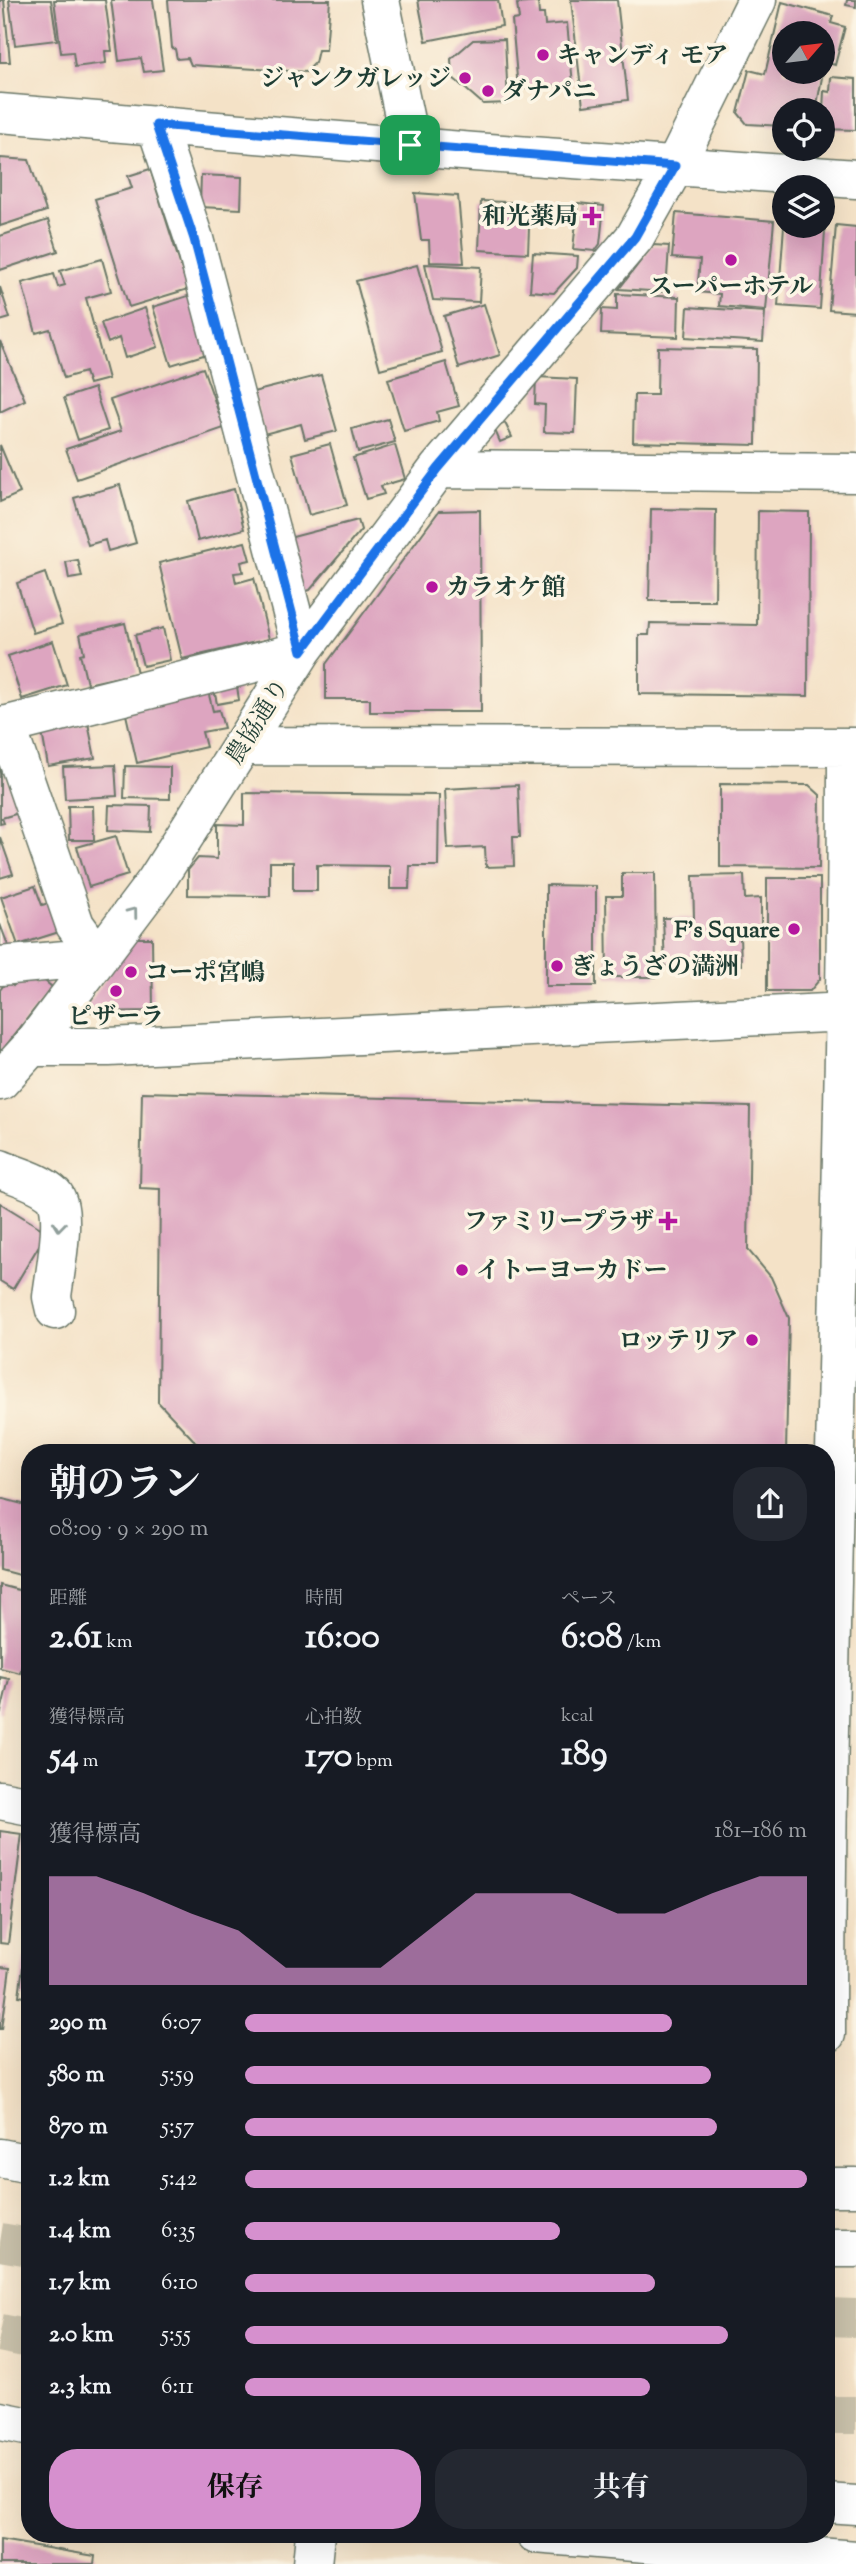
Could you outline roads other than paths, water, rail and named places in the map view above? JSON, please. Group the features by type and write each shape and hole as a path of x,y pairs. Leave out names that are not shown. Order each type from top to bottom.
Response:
{"street":[{"path":"380,0 410,145"},
{"name":"農協通り","path":"0,1081 31,1047 156,881 302,651 438,469 635,237 675,166 757,0"},
{"path":"0,113 856,179"},
{"path":"98,957 75,925 3,726 302,651 194,239 156,125"},
{"path":"438,469 856,473"},
{"path":"242,746 851,748 847,1012 846,1469 835,1534"},
{"path":"0,966 98,957"},
{"path":"31,1047 108,1047 847,1012"},
{"path":"0,1168 46,1189 56,1197 61,1213 52,1297 55,1310"},
{"path":"0,1800 21,1804"},
{"path":"0,2158 21,2162"},
{"path":"835,2187 856,2187"},
{"path":"835,2248 856,2248"},
{"path":"835,2504 856,2505"},
{"path":"312,2564 314,2543"},
{"path":"564,2543 594,2552 856,2560"}],"tunnel":[{"path":"0,2242 21,2246"},
{"path":"835,2317 856,2318"},
{"path":"0,2333 21,2337"},
{"path":"835,2415 856,2415"}],"place":[{"name":"キャンディ モア","path":"543,55"},
{"name":"ジャンクガレッジ","path":"465,78"},
{"name":"ダナパニ","path":"488,91"},
{"name":"和光薬局","path":"592,216"},
{"name":"スーパーホテル","path":"731,260"},
{"name":"カラオケ館","path":"432,587"},
{"name":"F’s Square","path":"794,929"},
{"name":"ぎょうざの満洲","path":"557,966"},
{"name":"コーポ宮嶋","path":"131,972"},
{"name":"ピザーラ","path":"116,991"},
{"name":"ファミリープラザ","path":"668,1221"},
{"name":"イトーヨーカドー","path":"462,1270"},
{"name":"ロッテリア","path":"752,1340"}]}
